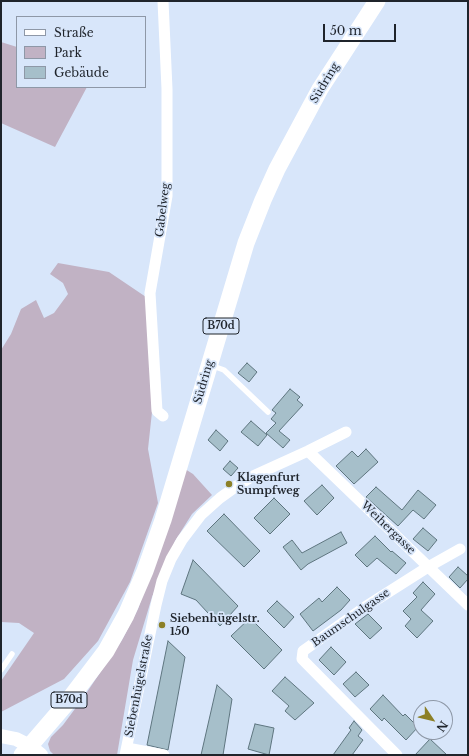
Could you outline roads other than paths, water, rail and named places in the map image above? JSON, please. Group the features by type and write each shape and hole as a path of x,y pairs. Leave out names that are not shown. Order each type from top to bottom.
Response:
{"main road":[{"name":"Südring","path":"31,752 106,651 126,615 145,571 163,520 246,243 277,169 320,89 377,1"}],"street":[{"name":"Gabelweg","path":"163,1 167,196 150,293 157,411 163,416"},
{"name":"Siebenhügelstraße","path":"126,752 162,582 171,560 182,540 201,515 232,489 253,476 346,432"},
{"name":"Weihergasse","path":"308,451 468,605"},
{"name":"Baumschulgasse","path":"397,755 302,659 303,651 365,607 428,567 460,549"},
{"path":"1,736 16,739 31,752"},
{"path":"126,752 164,755"}],"lane":[{"path":"209,364 224,370 268,412"},
{"path":"1,670 12,654"}],"place":[{"name":"Klagenfurt Sumpfweg","path":"229,484"},
{"name":"Siebenhügelstr. 150","path":"162,625"}]}
